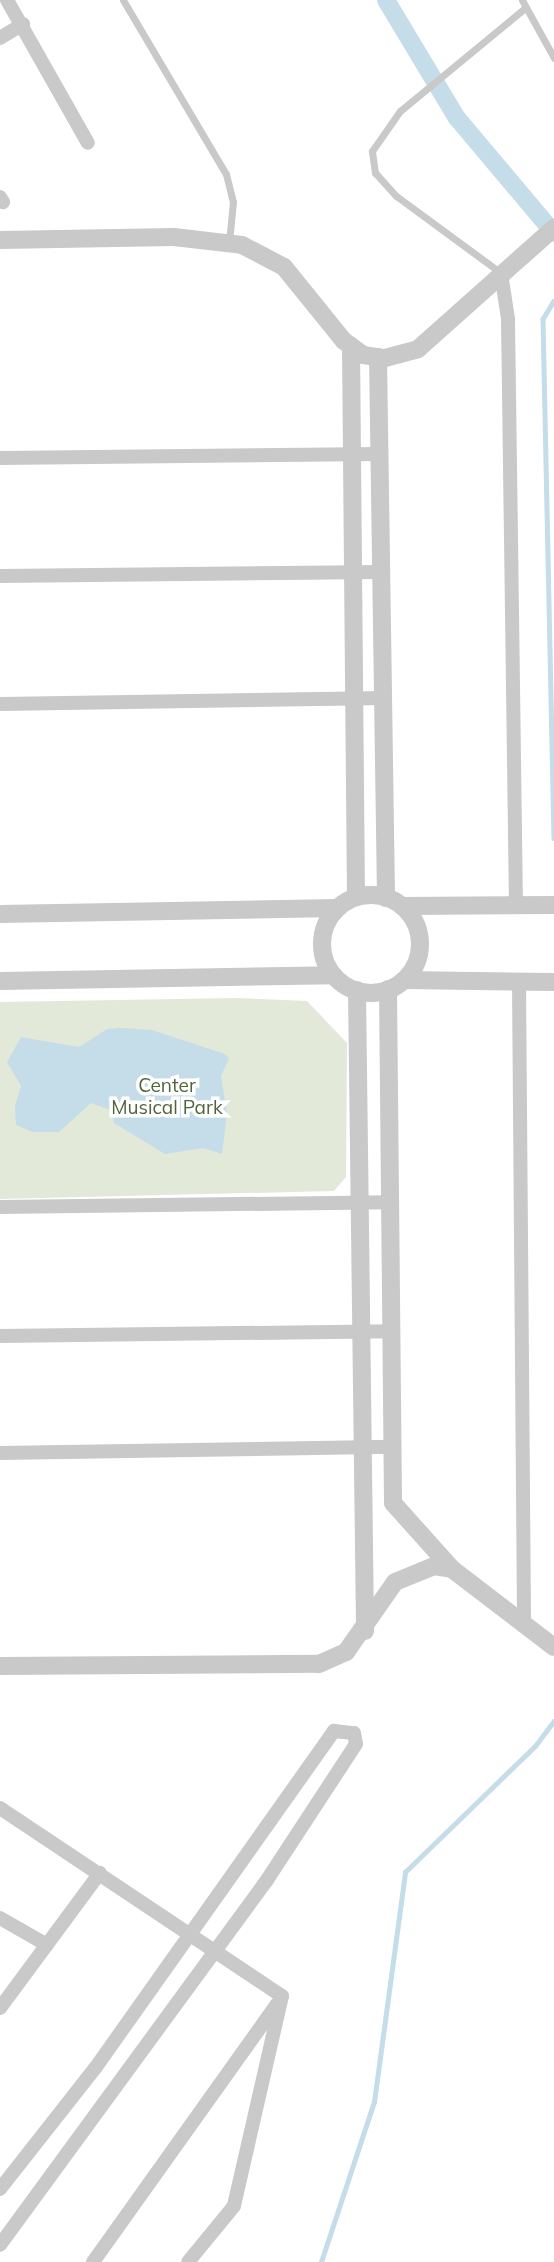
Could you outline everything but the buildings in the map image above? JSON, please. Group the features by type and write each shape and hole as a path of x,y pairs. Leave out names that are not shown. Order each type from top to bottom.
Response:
{"street":[{"path":"7,0 88,143"},
{"path":"0,37 23,24"},
{"path":"0,240 174,237 229,242 284,267 351,346 378,357 405,356 418,349 554,228"},
{"path":"501,273 508,319 516,905"},
{"path":"351,346 356,897"},
{"path":"0,981 333,975 357,990 388,989 404,980 420,954 416,923 394,902 383,698 378,357"},
{"path":"0,458 379,454"},
{"path":"0,576 381,572"},
{"path":"0,704 383,698"},
{"path":"333,975 322,945 324,928 338,908 356,897 394,902 554,905"},
{"path":"0,914 338,908"},
{"path":"404,980 554,982"},
{"path":"519,982 524,1623"},
{"path":"388,989 393,1503 398,1512 453,1569 554,1647"},
{"path":"357,990 365,1447 365,1631"},
{"path":"0,1207 390,1202"},
{"path":"0,1336 391,1331"},
{"path":"0,1453 392,1447"},
{"path":"0,1666 319,1664 346,1652 365,1631 395,1582 434,1566 453,1569"},
{"path":"0,2189 192,1933 334,1731 354,1733 358,1740 347,1759 216,1951 0,2245"},
{"path":"0,1808 192,1933 282,1996"},
{"path":"0,2008 100,1873"},
{"path":"0,1918 47,1945"},
{"path":"93,2262 282,1996"},
{"path":"188,2262 234,2206 282,1996"}],"lane":[{"path":"123,0 226,174 233,202 229,242"},
{"path":"501,273 396,196 375,173 372,151 400,111 524,3 554,58"}],"green space":[{"name":"Center Musical Park","path":"237,998 307,1001 347,1043 346,1177 334,1191 0,1199 0,1002"}],"water":[{"path":"107,1029 152,1030 225,1054 229,1058 221,1076 227,1114 222,1154 203,1148 165,1154 114,1123 113,1111 91,1103 59,1132 33,1132 16,1125 15,1106 21,1086 7,1062 21,1037 79,1047"}],"waterway":[{"path":"386,0 457,118 554,233"},
{"path":"554,301 543,319 554,838"},
{"path":"321,2262 374,2102 405,1872 535,1746 554,1721"}]}
